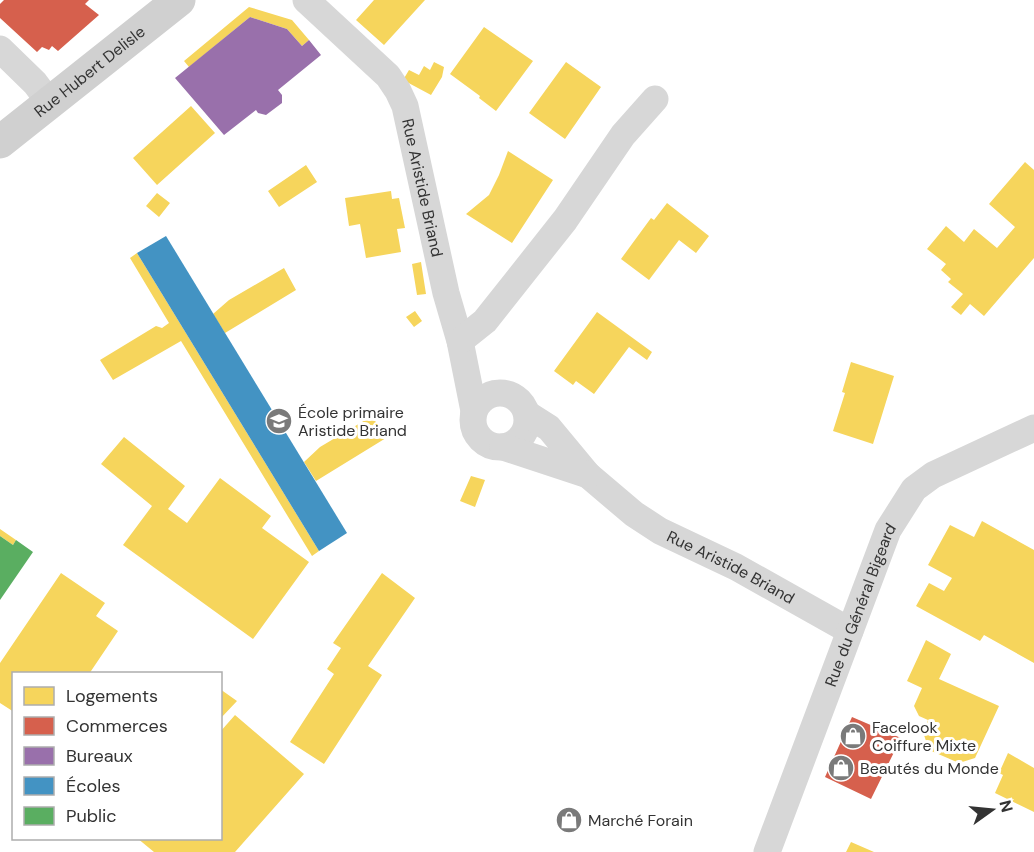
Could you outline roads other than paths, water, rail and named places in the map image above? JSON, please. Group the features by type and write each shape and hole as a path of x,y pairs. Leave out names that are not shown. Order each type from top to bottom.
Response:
{"main road":[{"name":"Rue Hubert Delisle","path":"0,142 179,0"}],"street":[{"name":"Rue Aristide Briand","path":"306,0 388,76 405,106 474,411"},
{"path":"0,49 35,83 50,103"},
{"path":"460,341 485,321 565,220 622,135 655,99"},
{"name":"Rue Aristide Briand","path":"588,475 502,447 485,444 478,438 472,420 474,411 484,397 501,392 510,394 523,406 527,414 549,428 588,475 634,514 660,531 736,567 850,631"},
{"path":"502,447 512,445 519,440 527,423 527,414"},
{"name":"Rue du Général Bigeard","path":"767,852 888,530 914,489 933,475 1034,428"}],"place":[{"name":"École primaire Aristide Briand","path":"279,421"},
{"name":"Facelook Coiffure Mixte","path":"853,736"},
{"name":"Beautés du Monde","path":"841,768"},
{"name":"Marché Forain","path":"569,820"}]}
